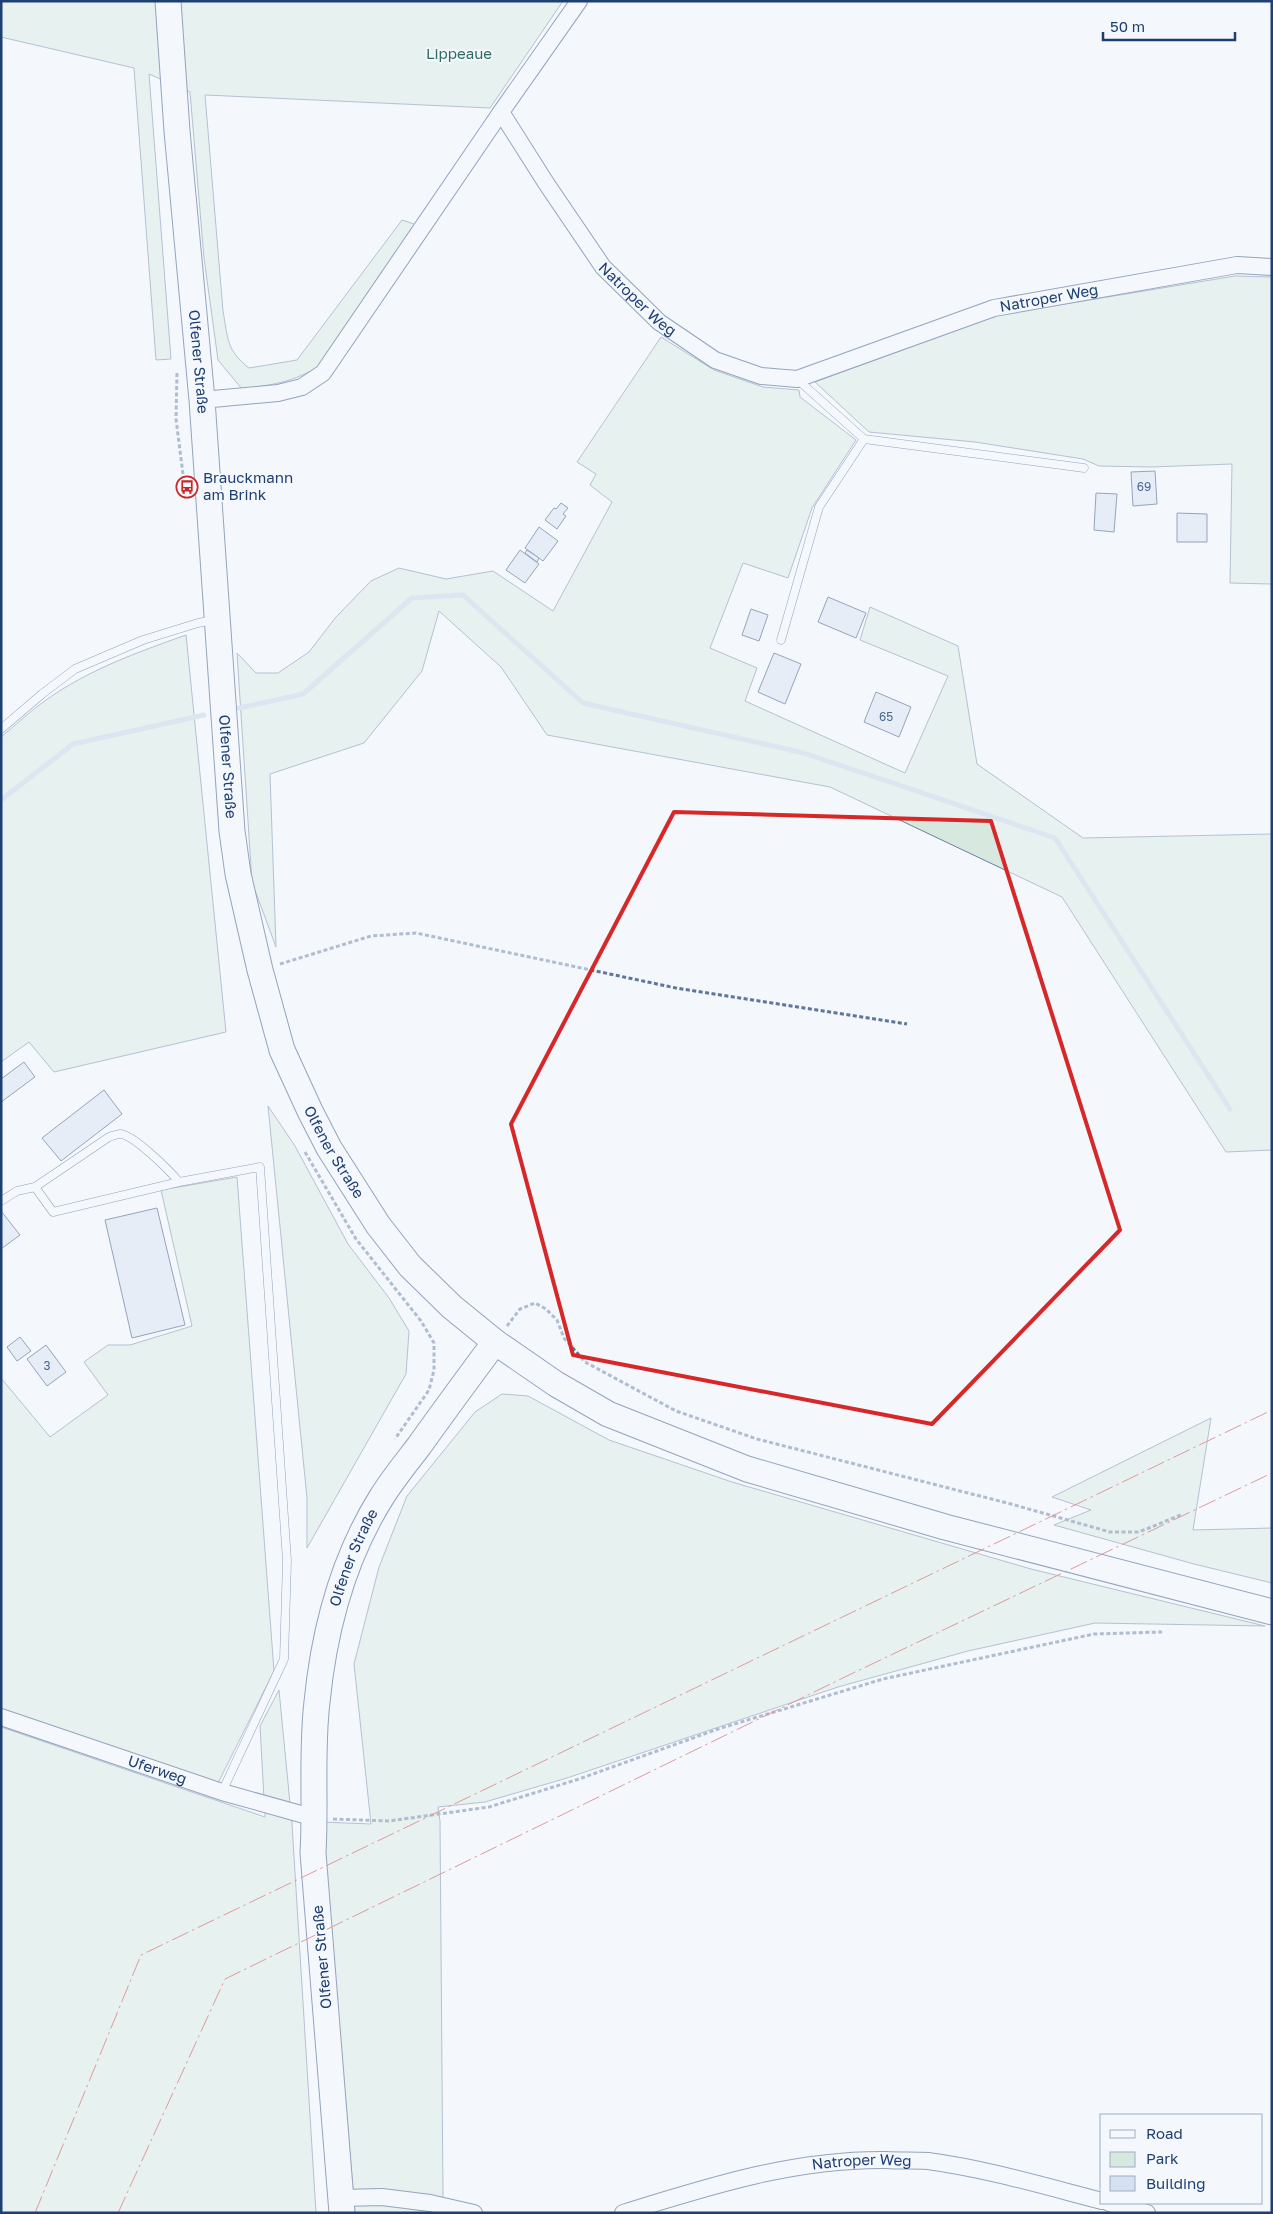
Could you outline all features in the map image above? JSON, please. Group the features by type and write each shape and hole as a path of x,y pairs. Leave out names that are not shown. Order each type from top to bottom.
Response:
{"main road":[{"name":"Olfener Straße","path":"168,1 177,131 202,400 232,831 238,874 260,970 282,1050 310,1112 378,1225 410,1266 452,1307 495,1342 381,1498 352,1555 334,1606 324,1654 316,1702 313,1763 315,1818 313,1853 342,2205"},
{"path":"495,1342 556,1384 608,1414 747,1469 945,1527 1272,1612"}],"street":[{"path":"202,400 278,394 302,387 323,373 579,1"},
{"name":"Natroper Weg","path":"501,112 603,267 659,322 715,360 761,376 797,380 994,308 1237,266 1272,267"},
{"name":"Uferweg","path":"1,1717 222,1792 315,1818"},
{"name":"Natroper Weg","path":"623,2213 725,2181 793,2166 859,2160 926,2161 991,2172 1100,2200"},
{"path":"342,2205 382,2196 430,2203 474,2213"},
{"path":"1113,2204 1147,2213"}],"lane":[{"path":"797,380 864,438 1084,468"},
{"path":"782,640 819,507 864,438"},
{"path":"1,729 75,669 143,640 198,622 216,620"},
{"path":"1,1201 17,1191 35,1187 109,1137 121,1134 130,1138 167,1168 179,1182"},
{"path":"35,1187 53,1212 179,1182 260,1167 287,1561 284,1660 222,1792"}],"path":[{"path":"260,970 371,936 416,933 676,988 906,1024"},
{"path":"495,1342 520,1309 536,1303 546,1309 557,1320 564,1338 585,1362 676,1411 757,1439 1110,1532 1139,1532 1182,1514"},
{"path":"315,1818 389,1821 489,1807 579,1779 728,1726 883,1679 1094,1634 1162,1632"}],"highlighted area":[{"path":"674,812 991,821 1120,1230 932,1424 573,1355 511,1124"}],"green space":[{"name":"Lippeaue","path":"1,1 563,1 490,108 205,95 223,311 227,336 236,355 249,368 297,360 402,220 417,225 320,366 301,376 282,382 242,389 218,360 204,258 190,92 149,74 171,359 156,360 134,68 1,37"},
{"path":"1235,276 1272,277 1272,584 1230,583 1232,464 1151,467 1099,466 1083,459 975,442 869,432 815,382 998,315"},
{"path":"661,337 714,370 763,387 799,390 800,397 856,440 812,508 788,578 743,563 710,648 757,668 745,701 905,773 948,676 860,640 870,607 958,646 977,764 1083,838 1272,834 1272,1150 1226,1152 1062,897 830,787 547,735 501,667 439,611 422,671 364,743 270,774 276,947 252,882 237,653 256,673 278,673 309,652 336,617 371,581 399,568 446,579 493,571 553,611 612,502 590,485 596,474 577,462"},
{"path":"186,635 226,1032 54,1072 29,1042 1,1062 1,737 40,704 62,689 132,655"},
{"path":"268,1106 295,1146 348,1244 389,1298 409,1331 406,1374 307,1548 307,1498"},
{"path":"237,1177 274,1671 218,1783 1,1710 1,1378 50,1437 108,1395 84,1362 108,1345 130,1345 192,1326 161,1190"},
{"path":"502,1394 528,1396 609,1440 732,1482 1031,1569 1265,1626 1095,1623 968,1651 838,1687 567,1778 485,1802 438,1807 440,1821 443,2197 445,2213 355,2213 322,1822 371,1824 354,1664 379,1567 407,1496 475,1412"},
{"path":"1211,1418 1193,1530 1272,1528 1272,1583 1194,1564 1054,1525 1091,1510 1052,1497"},
{"path":"279,1690 292,1824 316,2213 1,2213 1,1727 265,1817 260,1726"}],"building":[{"path":"1155,471 1157,504 1133,506 1131,472"},
{"path":"1096,493 1117,494 1114,532 1094,530"},
{"path":"561,503 568,508 563,514 566,516 557,529 545,520 554,508 556,509"},
{"path":"1177,513 1207,514 1207,542 1177,542"},
{"path":"539,527 558,541 543,561 525,548"},
{"path":"520,550 539,564 525,583 506,570"},
{"path":"527,550 539,558 537,562 525,553"},
{"path":"828,597 866,613 856,638 818,622"},
{"path":"751,609 768,615 759,641 742,635"},
{"path":"774,653 801,664 785,704 758,692"},
{"path":"876,692 911,707 899,737 864,722"},
{"path":"24,1062 35,1077 1,1102 1,1079"},
{"path":"104,1090 122,1114 61,1161 42,1138"},
{"path":"157,1208 185,1325 132,1338 105,1220"},
{"path":"1,1211 20,1235 1,1249"},
{"path":"20,1337 31,1351 17,1361 7,1347"},
{"path":"46,1345 66,1372 47,1386 27,1359"}],"waterway":[{"path":"239,708 303,694 412,598 463,595 583,703 804,753 1055,838 1230,1109"},
{"path":"1,800 73,744 204,715"}],"power":[{"path":"35,2213 141,1955 1272,1410"},
{"path":"118,2213 225,1979 849,1675 1272,1473"}],"place":[{"name":"Brauckmann am Brink","path":"187,487"}]}
